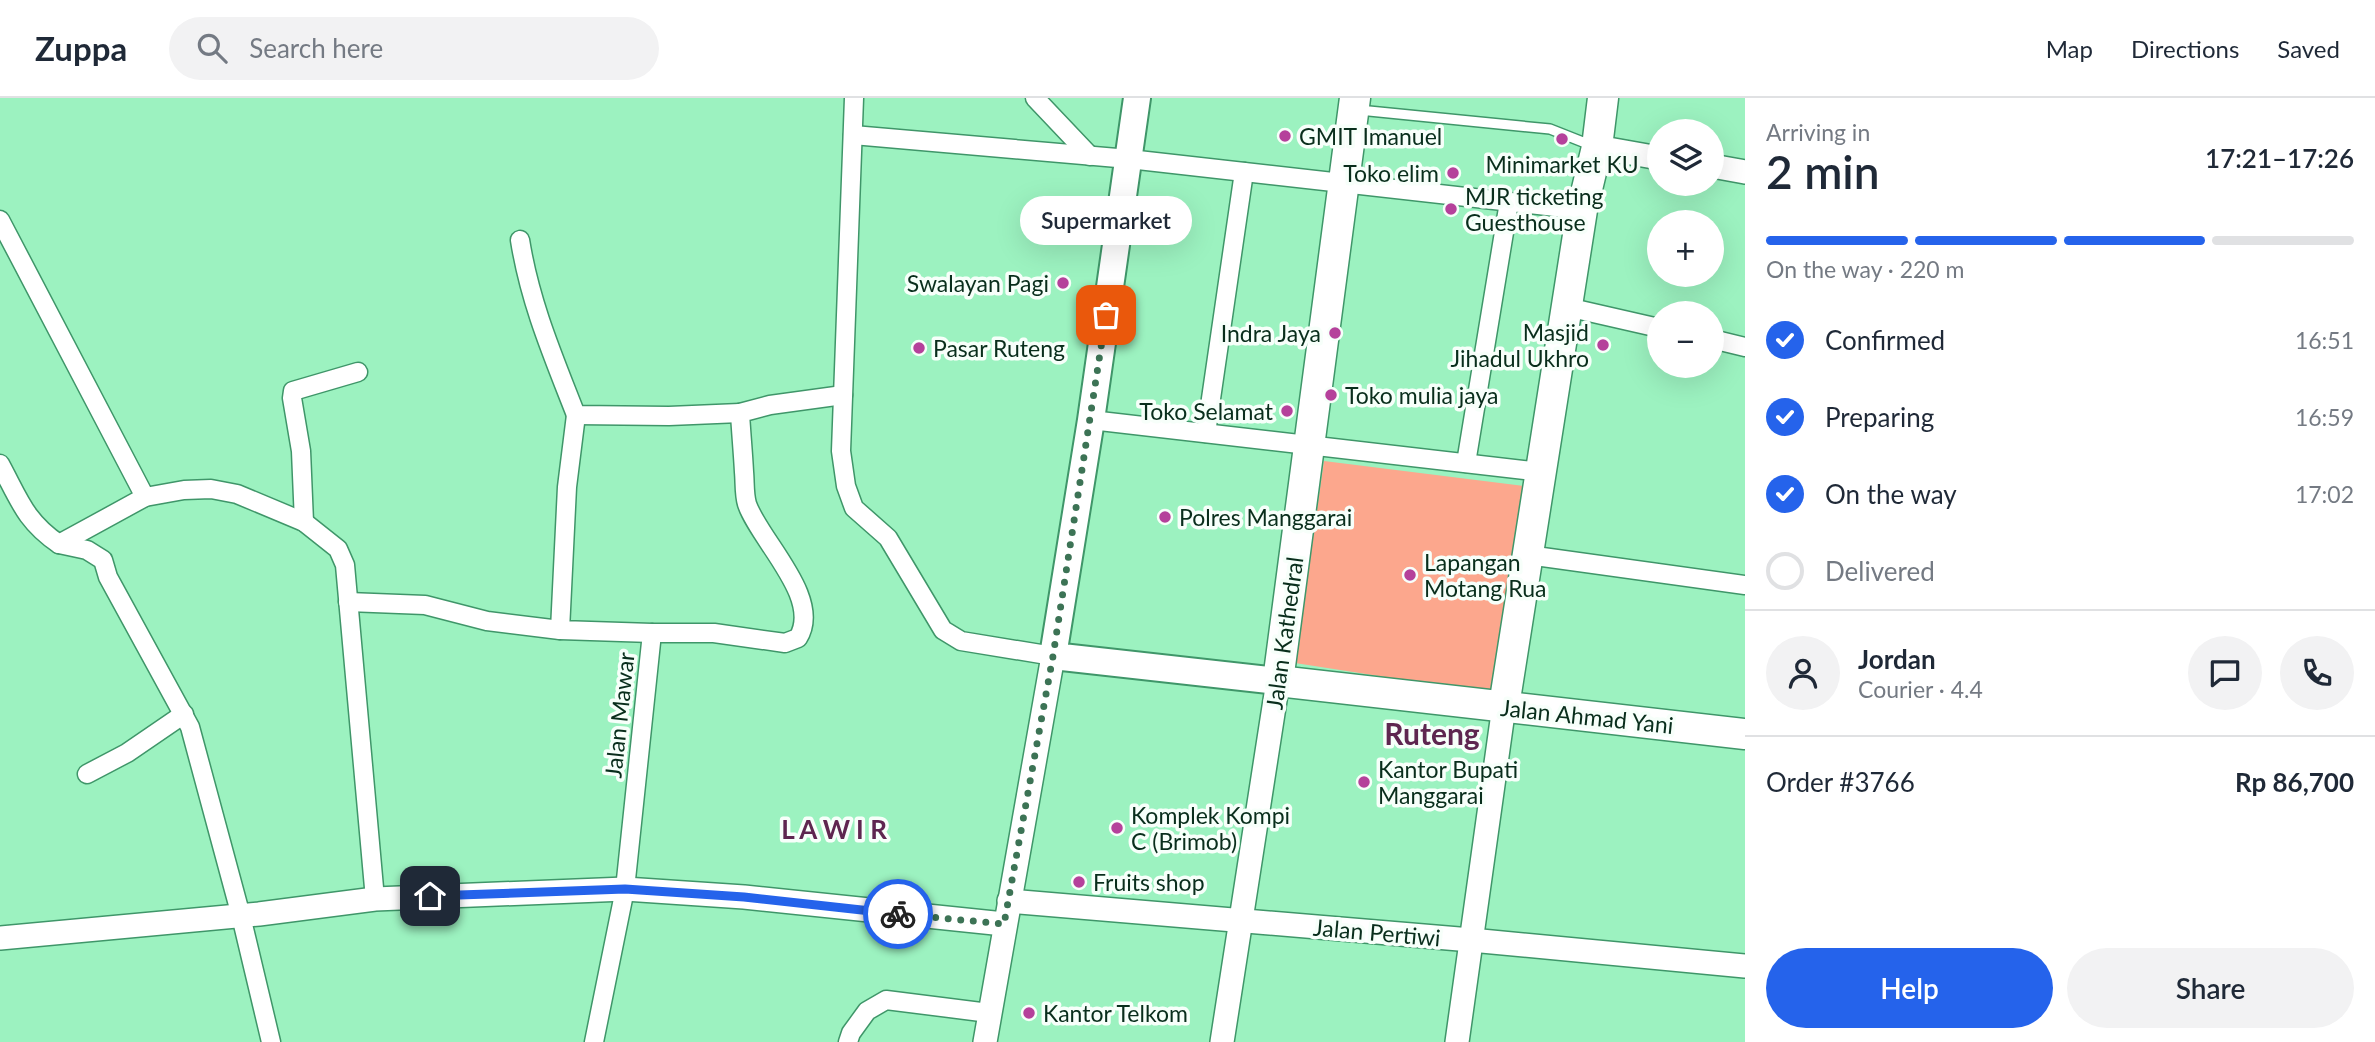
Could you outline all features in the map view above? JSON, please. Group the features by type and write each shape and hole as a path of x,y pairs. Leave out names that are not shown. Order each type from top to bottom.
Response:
{"highway":[{"path":"1504,706 1603,98"},
{"name":"Jalan Kathedral","path":"1278,681 1354,104"},
{"name":"Jalan Ahmad Yani","path":"1278,681 1745,734"}],"main road":[{"path":"1053,656 1091,419 1137,98"},
{"name":"Jalan Ahmad Yani","path":"1053,656 1278,681"}],"street":[{"path":"855,98 841,451 846,486 854,508 888,538 943,630 961,641 1053,656 985,1042"},
{"path":"1035,98 1090,156"},
{"path":"853,135 1129,159 1583,210"},
{"path":"1597,147 1647,156"},
{"path":"1724,168 1745,172"},
{"path":"1206,433 1244,172"},
{"path":"1466,463 1509,202"},
{"path":"0,220 145,497"},
{"path":"520,240 525,271 542,332 576,415 567,487 560,630"},
{"path":"1567,307 1647,325"},
{"path":"1724,343 1745,347"},
{"path":"304,522 301,451 292,393 297,389 358,372"},
{"path":"576,415 669,416 740,413 771,405 844,395"},
{"name":"Jalan Mawar","path":"594,1042 625,889 652,633 714,633 785,643 800,635 803,615 794,580 753,521 746,500 740,413"},
{"path":"1091,419 1541,472"},
{"path":"0,464 35,526 59,544 87,550 103,560 108,577 184,714 190,727 271,1042"},
{"path":"59,544 145,497 184,490 211,489 237,494 304,522 326,538 342,556 345,565 375,899"},
{"path":"1528,555 1745,585"},
{"path":"348,602 425,605 486,621 560,630 652,633"},
{"name":"Jalan Kathedral","path":"1222,1042 1278,681"},
{"path":"1457,1042 1504,706"},
{"path":"87,774 127,752 184,714"},
{"path":"0,939 240,916 375,899 625,889 744,897 1004,924"},
{"name":"Jalan Pertiwi","path":"1009,901 1745,966"},
{"path":"848,1042 851,1033 867,1011 886,1000 989,1013"}],"lane":[{"path":"1354,104 1550,129 1597,147"}],"shaded area":[{"name":"Lapangan Motang Rua","path":"1324,461 1524,486 1495,694 1295,663"}],"way so far":[{"path":"898,914 1004,924 1053,656 1106,315"}],"place":[{"name":"GMIT Imanuel","path":"1285,136"},
{"name":"Minimarket KU","path":"1562,139"},
{"name":"Toko elim","path":"1453,173"},
{"name":"MJR ticketing Guesthouse","path":"1451,209"},
{"name":"Swalayan Pagi","path":"1063,283"},
{"name":"Supermarket","path":"1106,315"},
{"name":"Indra Jaya","path":"1335,333"},
{"name":"Masjid Jihadul Ukhro","path":"1603,345"},
{"name":"Pasar Ruteng","path":"919,348"},
{"name":"Toko mulia jaya","path":"1331,395"},
{"name":"Toko Selamat","path":"1287,411"},
{"name":"Polres Manggarai","path":"1165,517"},
{"name":"Lapangan Motang Rua","path":"1410,575"},
{"name":"Kantor Bupati Manggarai","path":"1364,782"},
{"name":"Komplek Kompi C (Brimob)","path":"1117,828"},
{"name":"Fruits shop","path":"1079,882"},
{"name":"Kantor Telkom","path":"1029,1013"}],"district":[{"name":"Ruteng","path":"1432,733"},
{"name":"L A W I R","path":"834,829"}],"route":[{"path":"430,896 625,889 744,897 898,914"}]}
